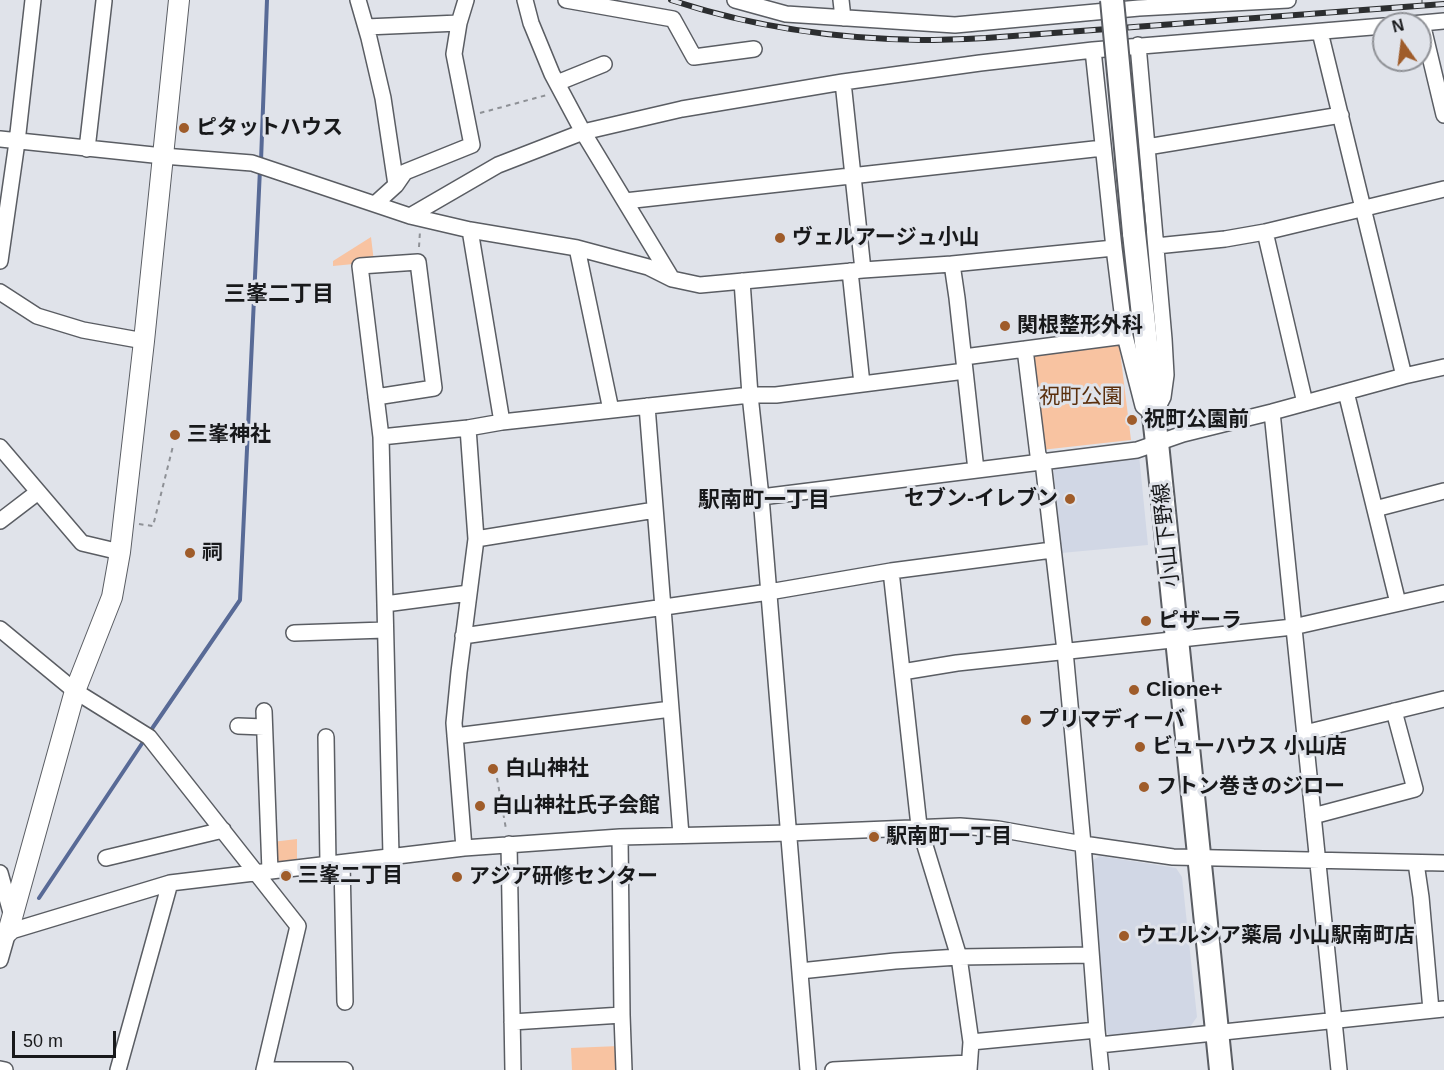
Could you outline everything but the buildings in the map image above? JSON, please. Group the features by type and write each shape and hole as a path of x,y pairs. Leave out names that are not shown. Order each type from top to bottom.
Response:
{"main road":[{"name":"小山下野線","path":"1112,0 1221,1070"}],"street":[{"path":"0,261 17,142 33,0"},
{"path":"0,960 7,927 75,692 112,597 124,521 179,0"},
{"path":"358,0 383,98 396,185"},
{"path":"375,204 396,185 405,172 472,145 454,54 459,23 466,0"},
{"path":"525,0 531,23 552,75 583,132 672,279"},
{"path":"566,0 673,19 694,57 754,49"},
{"path":"735,0 786,14 956,25 1088,7 1288,0"},
{"path":"841,0 843,18"},
{"path":"87,148 104,1"},
{"path":"366,27 459,23"},
{"path":"415,217 498,165 583,132 682,109 843,82 980,63 1138,45 1372,27"},
{"path":"1320,32 1404,376"},
{"path":"1093,50 1125,336 1143,406 1154,415 1164,397 1166,375 1138,45"},
{"path":"559,87 604,64"},
{"path":"1431,72 1444,114"},
{"path":"843,82 854,176 862,384"},
{"path":"1147,147 1341,114"},
{"path":"0,139 259,166 415,217 470,230 577,248 648,267 672,279 700,285 1114,248"},
{"path":"625,201 1103,148"},
{"path":"1156,246 1225,239 1265,232 1444,189"},
{"path":"470,230 502,422"},
{"path":"1265,232 1305,403"},
{"path":"577,248 611,411"},
{"path":"376,397 434,388 418,262 360,266 376,397 381,437 391,856"},
{"path":"952,264 976,470"},
{"path":"742,281 808,1070"},
{"path":"0,292 37,316 83,330 144,341"},
{"path":"381,437 862,384 964,364 1025,349 1125,336"},
{"path":"1025,349 1038,455 1043,462 1065,651 1101,1070"},
{"path":"761,497 1137,450 1183,434 1444,367"},
{"path":"1346,392 1398,603"},
{"path":"647,406 681,835"},
{"path":"1272,412 1339,1070"},
{"path":"464,848 454,723 476,538 468,428"},
{"path":"0,447 82,543 120,552"},
{"path":"1375,508 1444,491"},
{"path":"0,521 38,492"},
{"path":"476,538 655,510"},
{"path":"463,636 769,592 891,571 1052,550"},
{"path":"833,1070 969,1067 971,1042 959,957 919,826 891,571"},
{"path":"385,604 469,593"},
{"path":"902,672 957,663 1293,627 1444,593"},
{"path":"0,629 75,692 149,737 223,830 264,872 298,926 264,1070 345,1070"},
{"path":"294,633 386,630"},
{"path":"1305,733 1444,699"},
{"path":"455,736 671,709"},
{"path":"264,711 264,872"},
{"path":"1313,816 1415,789 1394,711"},
{"path":"238,726 264,727"},
{"path":"326,737 345,1002"},
{"path":"7,927 170,883 464,848 620,837 960,826 998,829 1173,857 1444,863"},
{"path":"106,858 223,830"},
{"path":"620,837 624,1070"},
{"path":"509,844 513,1070"},
{"path":"971,1042 1217,1034 1437,1009 1416,863"},
{"path":"0,873 7,927"},
{"path":"118,1070 170,883"},
{"path":"800,971 959,957 1091,955"},
{"path":"512,1022 622,1015"},
{"path":"0,1069 5,1070"}],"path":[{"path":"466,117 559,87"},
{"path":"415,217 418,262"},
{"path":"124,521 153,526 173,446"},
{"path":"497,778 509,844"}],"shaded area":[{"path":"1139,455 1148,545 1061,553 1053,464"},
{"path":"1100,856 1176,868 1182,877 1197,1017 1190,1027 1109,1036 1104,1026 1088,863"}],"green space":[{"path":"371,237 374,262 333,266 333,261"},
{"name":"祝町公園","path":"1119,343 1131,440 1041,450 1032,355"},
{"path":"297,839 297,863 273,865 272,842"},
{"path":"619,1046 620,1070 572,1070 571,1048"}],"waterway":[{"path":"261,161 267,0"},
{"path":"149,733 240,600 260,169"},
{"path":"39,898 145,739"}],"railway":[{"path":"671,0 732,18 795,30 858,37 922,40 986,38 1444,4"}],"place":[{"name":"ピタットハウス","path":"184,128"},
{"name":"ヴェルアージュ小山","path":"780,238"},
{"name":"関根整形外科","path":"1005,326"},
{"name":"祝町公園前","path":"1132,420"},
{"name":"三峯神社","path":"175,435"},
{"name":"セブン-イレブン","path":"1070,499"},
{"name":"祠","path":"190,553"},
{"name":"ピザーラ","path":"1146,621"},
{"name":"Clione+","path":"1134,690"},
{"name":"プリマディーバ","path":"1026,720"},
{"name":"ビューハウス 小山店","path":"1140,747"},
{"name":"白山神社","path":"493,769"},
{"name":"フトン巻きのジロー","path":"1144,787"},
{"name":"白山神社氏子会館","path":"480,806"},
{"name":"駅南町一丁目","path":"874,837"},
{"name":"三峯二丁目","path":"286,876"},
{"name":"アジア研修センター","path":"457,877"},
{"name":"ウエルシア薬局 小山駅南町店","path":"1124,936"}],"district":[{"name":"三峯二丁目","path":"279,295"},
{"name":"駅南町一丁目","path":"764,501"}]}
